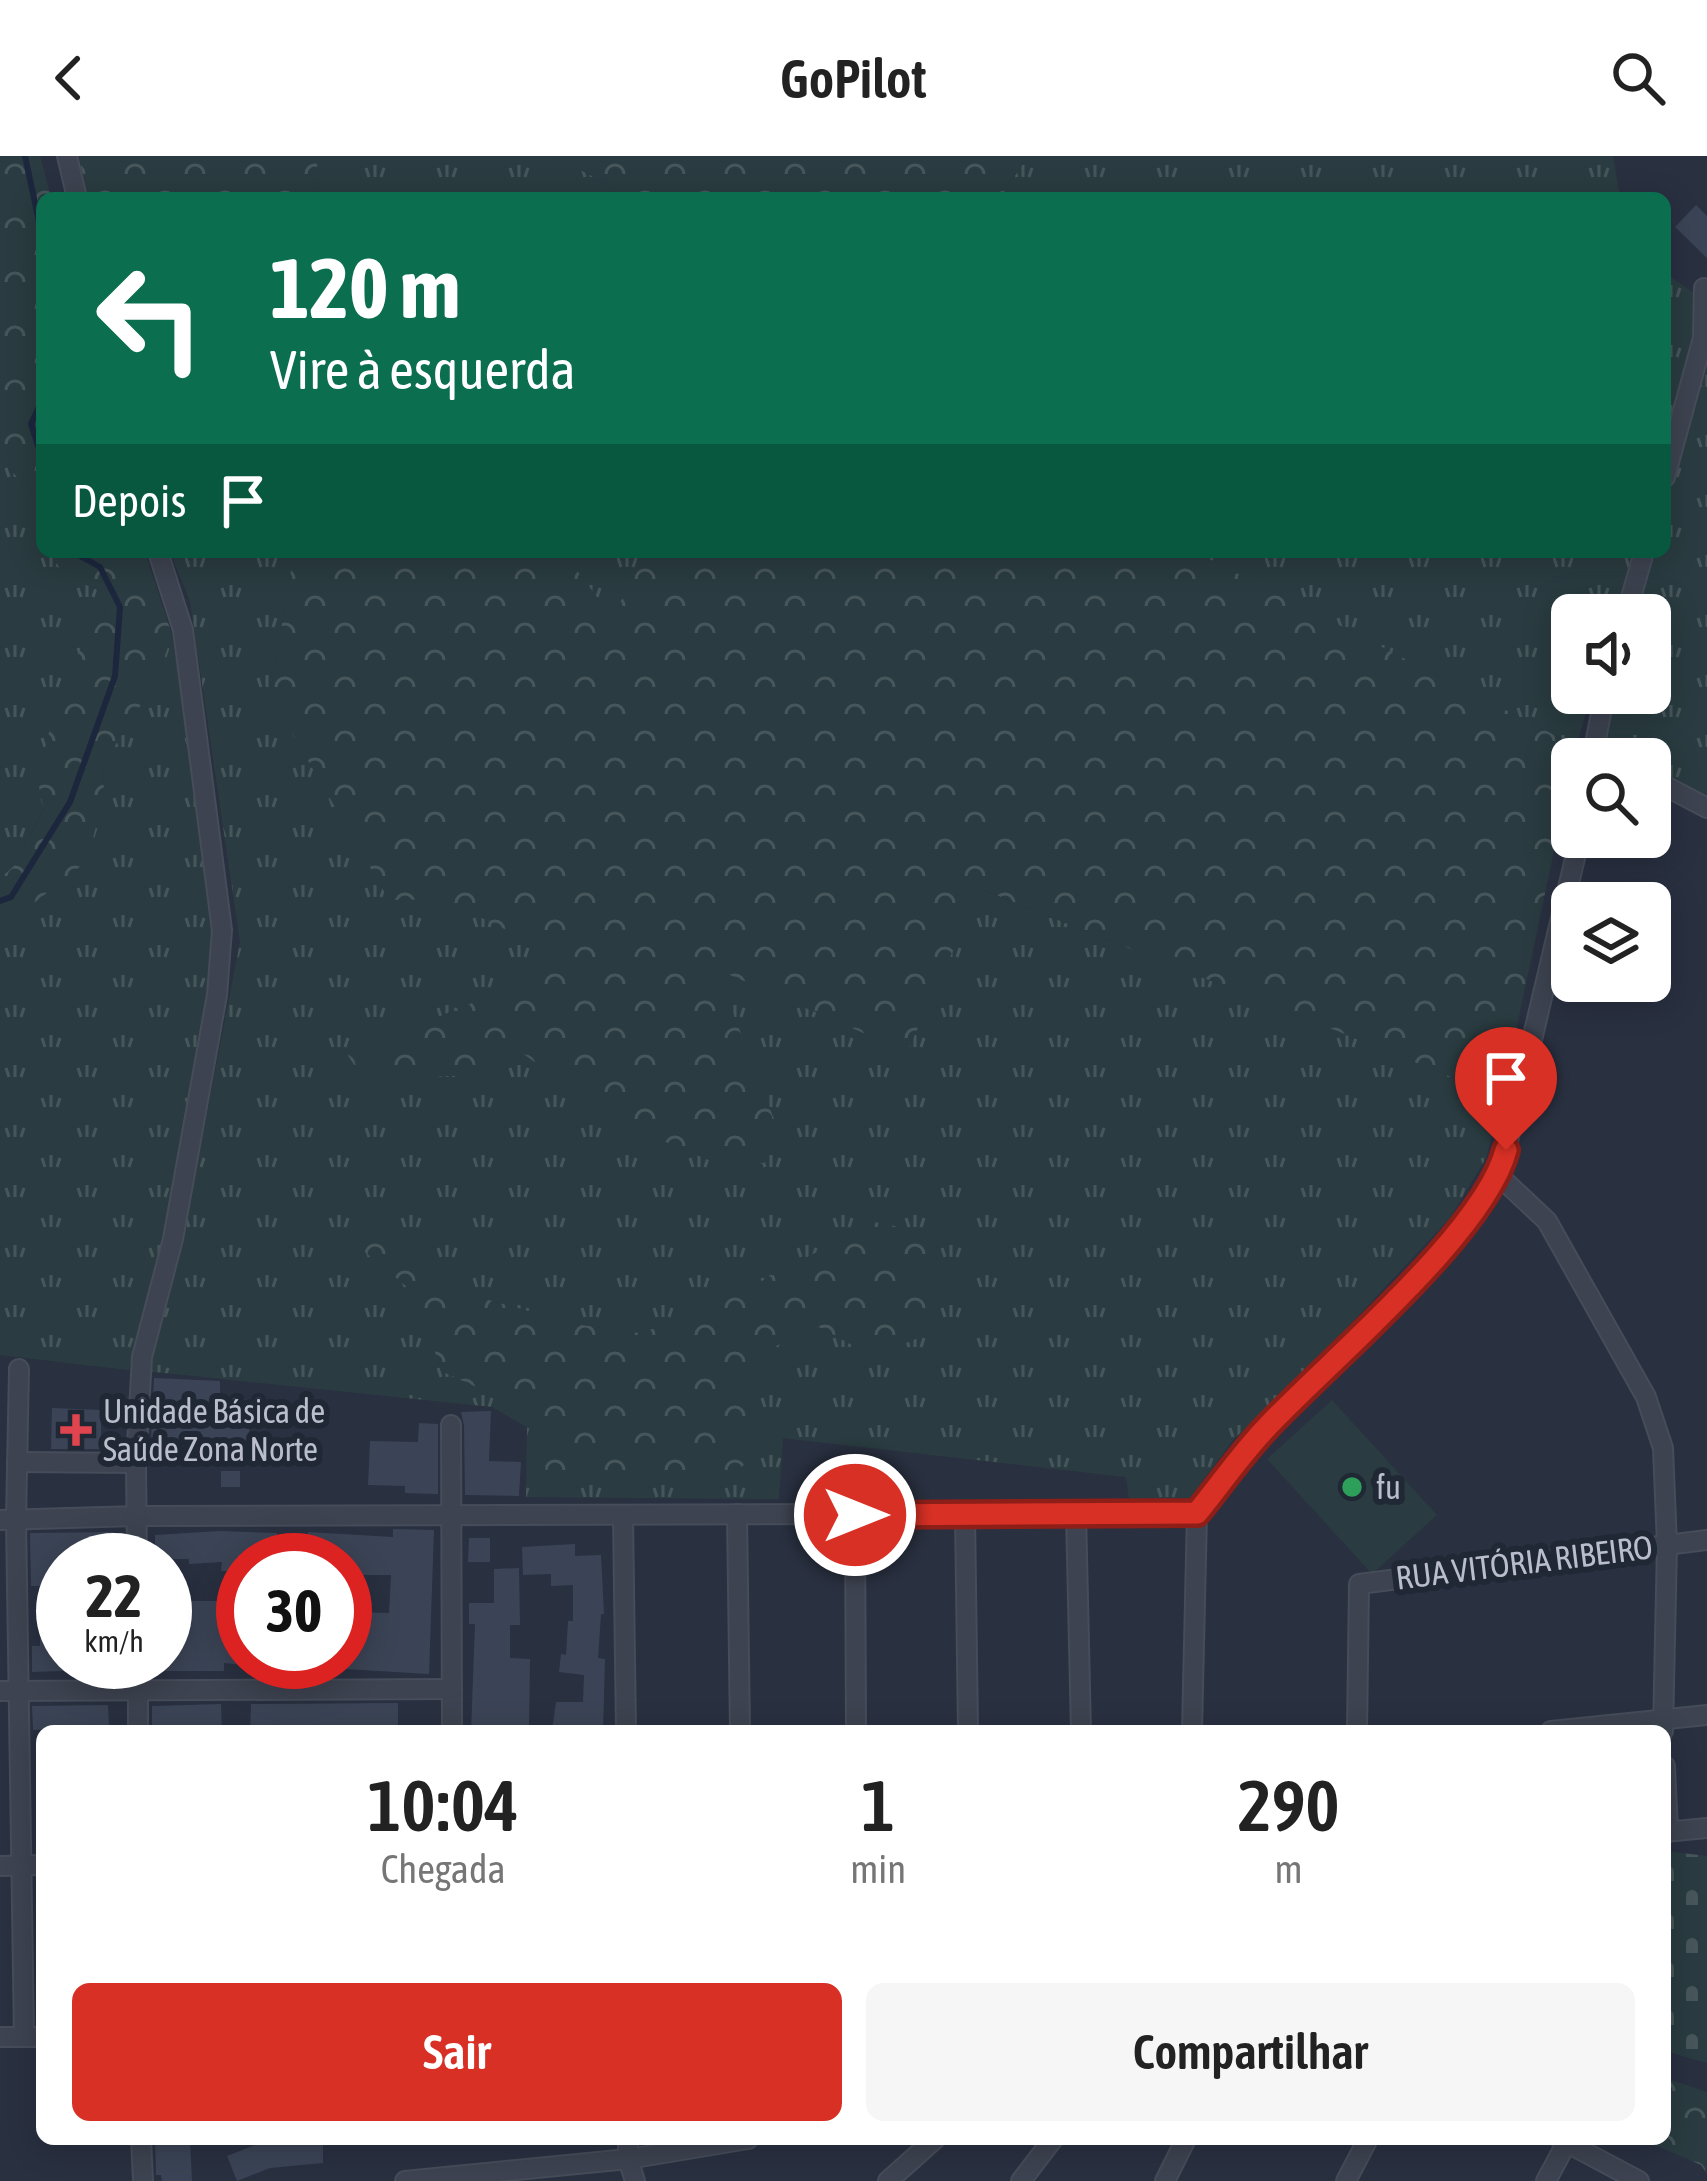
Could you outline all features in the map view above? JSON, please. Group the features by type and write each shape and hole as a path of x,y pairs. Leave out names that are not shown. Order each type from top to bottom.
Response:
{"street":[{"path":"67,156 76,192"},
{"path":"1671,455 1703,338 1704,288"},
{"path":"137,1533 142,1357 177,1216 217,995 222,930 183,630 160,558"},
{"path":"1632,594 1642,558"},
{"path":"1671,789 1707,808"},
{"path":"1192,1725 1197,1513 1264,1430 1411,1283 1481,1203 1498,1175 1575,858"},
{"path":"1498,1175 1547,1222 1646,1397 1663,1448 1667,1545 1663,1725 1707,1715"},
{"path":"0,2037 33,2037 32,1865 9,1691 8,1520 17,1462 19,1369"},
{"path":"451,1425 452,1725"},
{"path":"17,1462 136,1463"},
{"path":"1076,1513 1081,1725"},
{"path":"8,1520 1197,1513"},
{"path":"737,1514 740,1725"},
{"path":"965,1514 968,1725"},
{"path":"855,1515 856,1725"},
{"path":"622,1516 626,1725"},
{"name":"RUA VITÓRIA RIBEIRO","path":"1357,1725 1357,1588 1364,1581 1707,1540"},
{"path":"138,1689 138,1725"},
{"path":"9,1691 452,1689"},
{"path":"1671,1832 1707,1828"},
{"path":"0,1866 32,1865"},
{"path":"141,2145 143,2181"},
{"path":"418,2180 675,2145"},
{"path":"888,2181 928,2145"},
{"path":"1022,2181 1049,2145"},
{"path":"1165,2181 1183,2145"},
{"path":"1346,2181 1365,2145"},
{"path":"1546,2181 1562,2145"},
{"path":"1572,2145 1639,2181"},
{"path":"628,2149 635,2181"}],"green space":[{"path":"0,156 40,156 49,192 36,192 36,499 0,457"},
{"path":"79,156 317,156 318,192 86,192"},
{"path":"317,156 553,156 623,192 318,192"},
{"path":"553,156 1028,156 1004,192 623,192"},
{"path":"1028,156 1613,156 1619,192 1004,192"},
{"path":"1671,277 1698,296 1698,339 1671,430"},
{"path":"1707,313 1707,804 1671,784 1671,738 1605,738 1611,714 1671,714 1671,594 1641,594 1650,558 1671,558 1671,474 1705,341"},
{"path":"0,457 36,499 36,558 54,558 64,572 100,591 106,614 82,647 37,778 44,809 13,867 0,878"},
{"path":"147,558 172,635 156,681 103,764 104,796 87,861 24,911 0,910 0,878 13,867 44,810 37,778 54,714 82,647 106,614 100,591 64,572 55,560"},
{"path":"172,558 293,558 270,695 389,899 443,899 559,955 492,995 348,1054 364,1080 522,1052 621,1123 774,1119 715,968 980,889 1502,1097 1486,1158 1450,1218 1311,1366 1233,1440 1190,1498 1129,1499 1126,1477 783,1438 779,1499 526,1497 527,1427 492,1407 146,1371 183,1238 240,942 190,601","holes":["376,1227 467,1294 574,1324 640,1333 699,1314 939,1256 873,1356 817,1326 755,1356 742,1385 755,1449 547,1478 543,1433 516,1404 441,1370 417,1295 350,1239"]},
{"path":"293,558 568,558 612,617 645,558 1207,558 1560,738 1551,738 1552,858 1502,1097 981,889 907,1052 716,969 774,1119 768,1162 732,1170 621,1123 522,1053 494,1074 364,1080 347,1054 492,995 558,955 443,899 389,900 270,695"},
{"path":"567,558 645,558 612,618"},
{"path":"1207,558 1632,558 1621,594 1551,594 1551,714 1586,714 1578,738 1560,738"},
{"path":"172,635 216,931 215,964 165,1242 129,1370 0,1355 0,910 104,796 103,764 156,681"},
{"path":"874,1222 905,1228 939,1256 921,1337 873,1356 817,1326 755,1356 742,1385 755,1449 737,1474 589,1473 546,1478 543,1433 516,1405 441,1371 417,1295 348,1238 375,1226 467,1294 574,1324 640,1333 699,1314"},
{"name":"fu","path":"1332,1400 1437,1515 1372,1574 1267,1459"},
{"path":"1671,1852 1707,1856 1707,2063 1671,2053"},
{"path":"1671,2080 1707,2092 1707,2174 1701,2165 1656,2145 1671,2145"}],"building":[{"path":"1696,205 1707,216 1707,258 1675,227"},
{"path":"154,1378 220,1381 220,1397 252,1400 248,1443 151,1441"},
{"name":"Unidade Básica de Saúde Zona Norte","path":"52,1408 101,1410 101,1449 51,1449"},
{"path":"491,1411 489,1461 521,1462 519,1496 465,1495 461,1412"},
{"path":"419,1423 438,1424 438,1494 405,1493 405,1486 368,1485 370,1441 418,1442"},
{"path":"221,1471 240,1471 240,1487 221,1487"},
{"path":"393,1529 434,1530 429,1674 372,1671 372,1612 389,1613 391,1575 372,1575 372,1536 393,1537"},
{"path":"220,1531 277,1533 216,1533 216,1562 192,1564 192,1533 188,1533"},
{"path":"114,1532 36,1533 36,1586 31,1586 30,1533"},
{"path":"469,1538 490,1538 490,1562 468,1562"},
{"path":"575,1544 575,1556 601,1555 604,1614 598,1658 605,1659 603,1725 553,1725 556,1702 583,1702 584,1675 559,1672 561,1654 566,1655 568,1621 573,1621 573,1585 551,1586 551,1574 523,1575 522,1547"},
{"path":"519,1568 520,1625 510,1625 510,1658 530,1659 529,1725 471,1725 475,1624 469,1624 469,1603 494,1603 494,1569"},
{"path":"192,1601 216,1601 216,1671 192,1671"},
{"path":"32,1646 36,1646 36,1672 32,1672"},
{"path":"398,1703 398,1725 250,1725 251,1704"},
{"path":"221,1704 222,1725 152,1725 152,1706"},
{"path":"108,1705 109,1725 36,1725 33,1730 32,1706"},
{"path":"155,2145 190,2145 192,2181 162,2181 156,2175"},
{"path":"255,2145 323,2145 323,2163 270,2168 237,2181 227,2156"}],"waterway":[{"path":"25,156 36,208"},
{"path":"36,413 31,424 36,439"},
{"path":"0,901 11,897 70,802 115,676 120,607 100,567 84,558"}],"place":[{"name":"Unidade Básica de Saúde Zona Norte","path":"76,1430"},
{"name":"fu","path":"1352,1487"}],"route":[{"path":"855,1515 1197,1513 1264,1430 1411,1283 1481,1203 1506,1150"}]}
